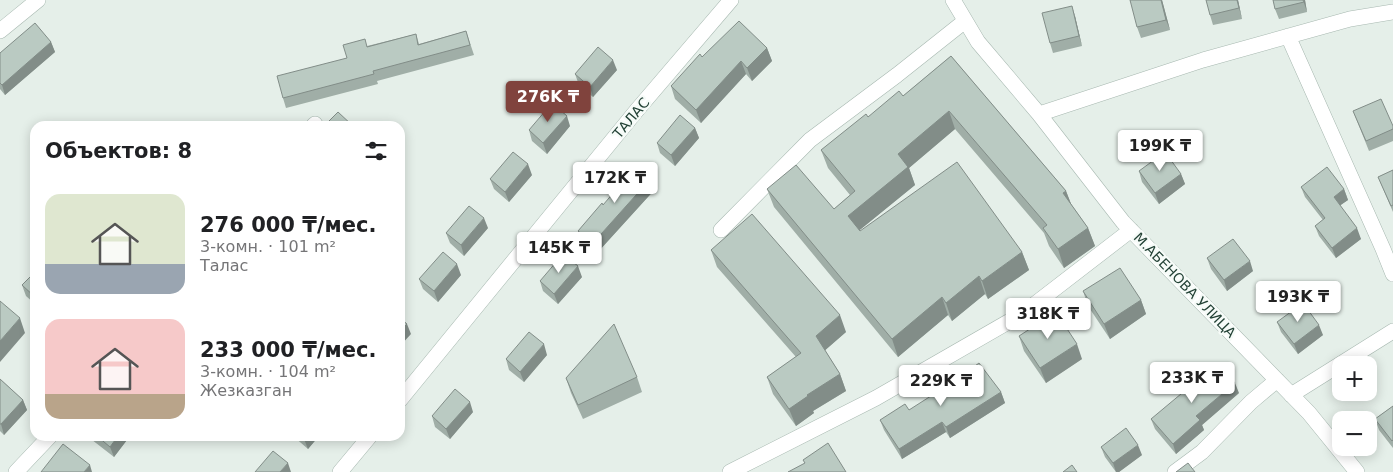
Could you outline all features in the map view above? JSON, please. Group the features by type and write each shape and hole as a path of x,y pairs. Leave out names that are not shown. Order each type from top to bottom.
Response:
{"street":[{"path":"0,31 38,0"},
{"name":"ТАЛАС","path":"405,394 637,110 731,0"},
{"name":"М.АБЕНОВА УЛИЦА","path":"955,1 978,42 1039,114 1117,214 1310,413 1357,472"},
{"path":"1039,114 1202,60 1350,19 1393,12"},
{"path":"721,230 810,140 965,21"},
{"path":"1288,36 1384,249 1393,274"},
{"path":"730,472 876,398 1022,314 1131,230"},
{"path":"1291,395 1393,331"},
{"path":"1175,472 1202,452 1277,380"},
{"path":"16,472 45,441"},
{"path":"340,472 366,441"}],"building":[{"path":"1130,0 1161,0 1166,20 1137,27"},
{"path":"1206,0 1237,0 1239,8 1210,15"},
{"path":"1273,0 1303,0 1304,2 1275,9"},
{"path":"1072,6 1079,36 1050,43 1042,13"},
{"path":"739,21 767,48 747,68 741,61 696,110 671,86 700,54 702,57"},
{"path":"35,23 51,42 2,85 0,83 0,53"},
{"path":"466,31 470,45 373,71 374,74 283,98 277,76 347,58 343,45 365,39 367,47 416,34 418,45"},
{"path":"598,47 613,60 590,87 575,74"},
{"path":"951,56 1066,191 1063,193 1088,228 1058,249 1043,228 1047,225 949,111 898,154 908,167 848,216 860,231 957,162 1022,252 982,281 979,276 946,303 942,297 892,339 767,189 796,165 834,209 855,191 821,150 866,114 868,117 899,91 903,96"},
{"path":"1381,99 1393,129 1366,141 1353,111"},
{"path":"552,103 567,116 543,143 529,130"},
{"path":"338,112 348,121 329,121"},
{"path":"680,115 695,128 671,155 657,143"},
{"path":"513,152 528,164 505,192 490,179"},
{"path":"1165,152 1181,174 1155,193 1139,171"},
{"path":"638,164 653,176 593,243 578,231"},
{"path":"1327,167 1344,189 1334,197 1357,228 1332,248 1315,226 1325,218 1301,187"},
{"path":"1393,170 1393,205 1391,206 1378,177"},
{"path":"469,206 484,218 461,245 446,233"},
{"path":"752,214 840,315 816,336 840,374 789,409 767,377 801,353 711,250"},
{"path":"1233,239 1250,261 1224,280 1207,258"},
{"path":"443,252 457,264 434,291 419,279"},
{"path":"563,254 578,266 554,294 540,281"},
{"path":"1120,268 1141,300 1104,324 1083,291"},
{"path":"30,277 30,292 22,285"},
{"path":"0,301 20,318 0,341"},
{"path":"1303,303 1319,325 1294,344 1277,322"},
{"path":"1056,312 1077,344 1040,368 1019,336"},
{"path":"614,324 637,377 578,405 566,378"},
{"path":"529,332 544,344 520,372 506,359"},
{"path":"979,363 1001,392 946,427 942,422 899,449 880,420 905,404 909,410"},
{"path":"1218,363 1235,383 1196,416 1200,420 1173,444 1151,419"},
{"path":"0,379 23,400 1,424 0,424"},
{"path":"455,389 470,402 446,429 432,416"},
{"path":"1393,406 1392,441 1377,422 1377,418"},
{"path":"1126,428 1138,445 1113,463 1101,447"},
{"path":"103,441 114,441 110,447"},
{"path":"828,443 846,472 788,472 805,463 803,460"},
{"path":"63,444 90,465 84,472 41,472"},
{"path":"273,451 288,463 280,472 255,472"},
{"path":"1188,463 1195,472 1176,472"},
{"path":"1072,465 1077,472 1063,472"}]}
